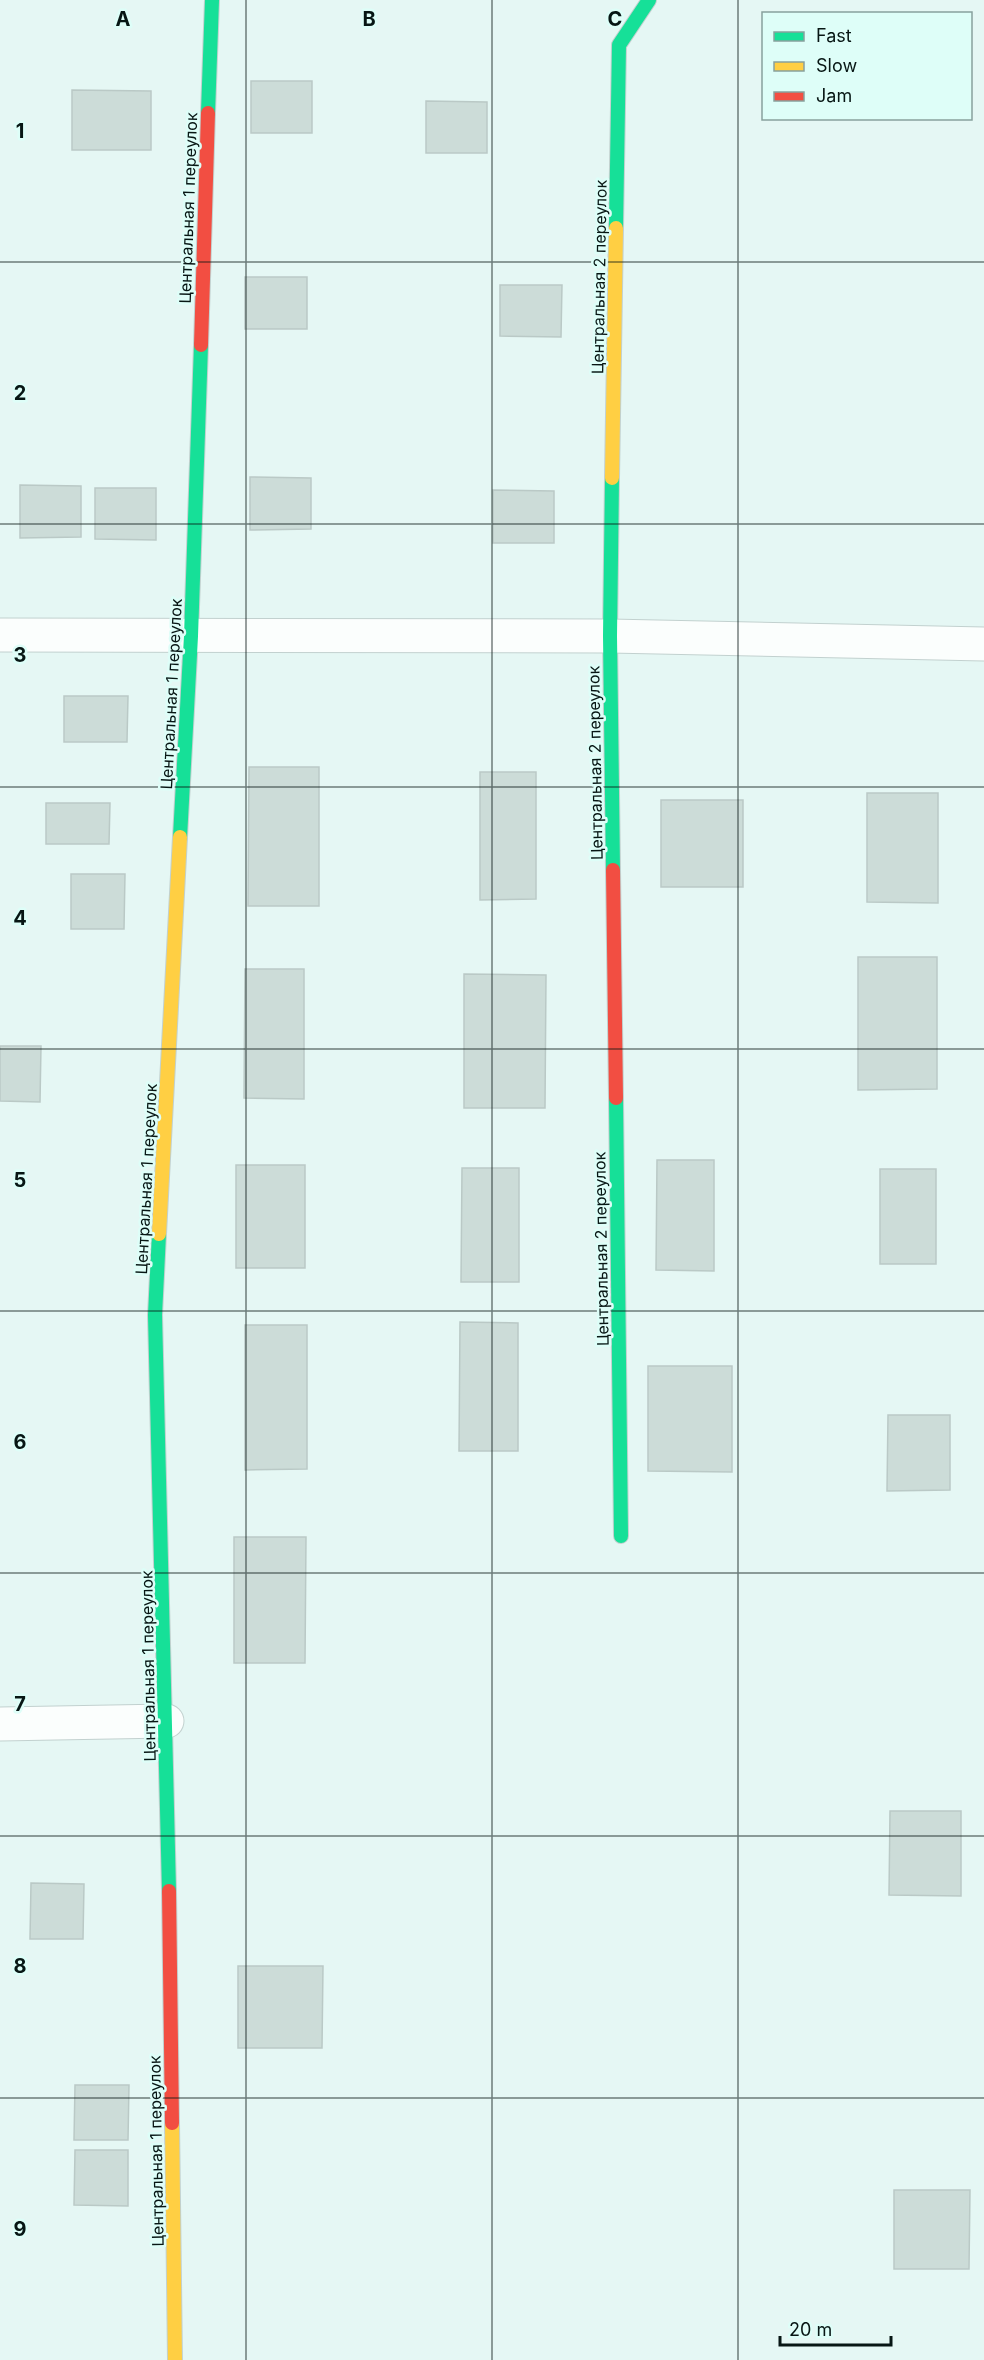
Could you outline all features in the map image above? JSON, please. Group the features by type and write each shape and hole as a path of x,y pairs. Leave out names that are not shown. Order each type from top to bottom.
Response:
{"street":[{"name":"Центральная 1 переулок","path":"175,2360 167,1721 155,1315 191,636 212,0"},
{"name":"Центральная 2 переулок","path":"621,1536 610,636 619,45 649,0"},
{"path":"0,635 610,636 984,645"},
{"path":"0,1724 167,1721"}],"building":[{"path":"251,81 312,81 312,133 251,133"},
{"path":"72,90 151,91 151,150 72,150"},
{"path":"426,101 487,102 487,153 426,153"},
{"path":"245,277 307,277 307,329 245,329"},
{"path":"500,285 562,285 561,337 500,336"},
{"path":"250,477 311,478 311,529 250,530"},
{"path":"20,485 81,486 81,537 20,538"},
{"path":"95,488 156,488 156,540 95,539"},
{"path":"493,490 554,491 554,543 493,543"},
{"path":"64,696 128,696 127,742 64,742"},
{"path":"249,767 319,767 319,906 248,906"},
{"path":"480,772 536,772 536,899 480,900"},
{"path":"867,793 938,793 938,903 867,902"},
{"path":"661,800 743,800 743,887 661,887"},
{"path":"46,803 110,803 109,844 46,844"},
{"path":"71,874 125,874 124,929 71,929"},
{"path":"858,957 937,957 937,1089 858,1090"},
{"path":"245,969 304,969 304,1099 244,1098"},
{"path":"464,974 546,975 545,1108 464,1108"},
{"path":"0,1046 41,1046 40,1102 0,1101"},
{"path":"657,1160 714,1160 714,1271 656,1270"},
{"path":"236,1165 305,1165 305,1268 236,1268"},
{"path":"462,1168 519,1168 519,1282 461,1282"},
{"path":"880,1169 936,1169 936,1264 880,1264"},
{"path":"460,1322 518,1323 518,1451 459,1451"},
{"path":"245,1325 307,1325 307,1469 245,1470"},
{"path":"648,1366 732,1366 732,1472 648,1471"},
{"path":"888,1415 950,1415 950,1490 887,1491"},
{"path":"234,1537 306,1537 305,1663 234,1663"},
{"path":"890,1811 961,1811 961,1896 889,1895"},
{"path":"31,1883 84,1884 83,1939 30,1939"},
{"path":"238,1966 323,1966 322,2048 238,2048"},
{"path":"75,2085 129,2085 128,2140 74,2140"},
{"path":"75,2150 128,2150 128,2206 74,2205"},
{"path":"894,2190 970,2190 969,2269 894,2269"}],"traffic: fast":[{"path":"208,113 212,0"},
{"path":"616,228 619,45 649,0"},
{"path":"180,837 191,636 201,345"},
{"path":"612,478 610,636 613,870"},
{"path":"616,1098 621,1536"},
{"path":"159,1234 155,1315 169,1891"}],"traffic: slow":[{"path":"612,478 616,228"},
{"path":"159,1234 180,837"},
{"path":"172,2123 175,2360"}],"traffic: jam":[{"path":"201,345 208,113"},
{"path":"613,870 616,1098"},
{"path":"169,1891 172,2123"}]}
